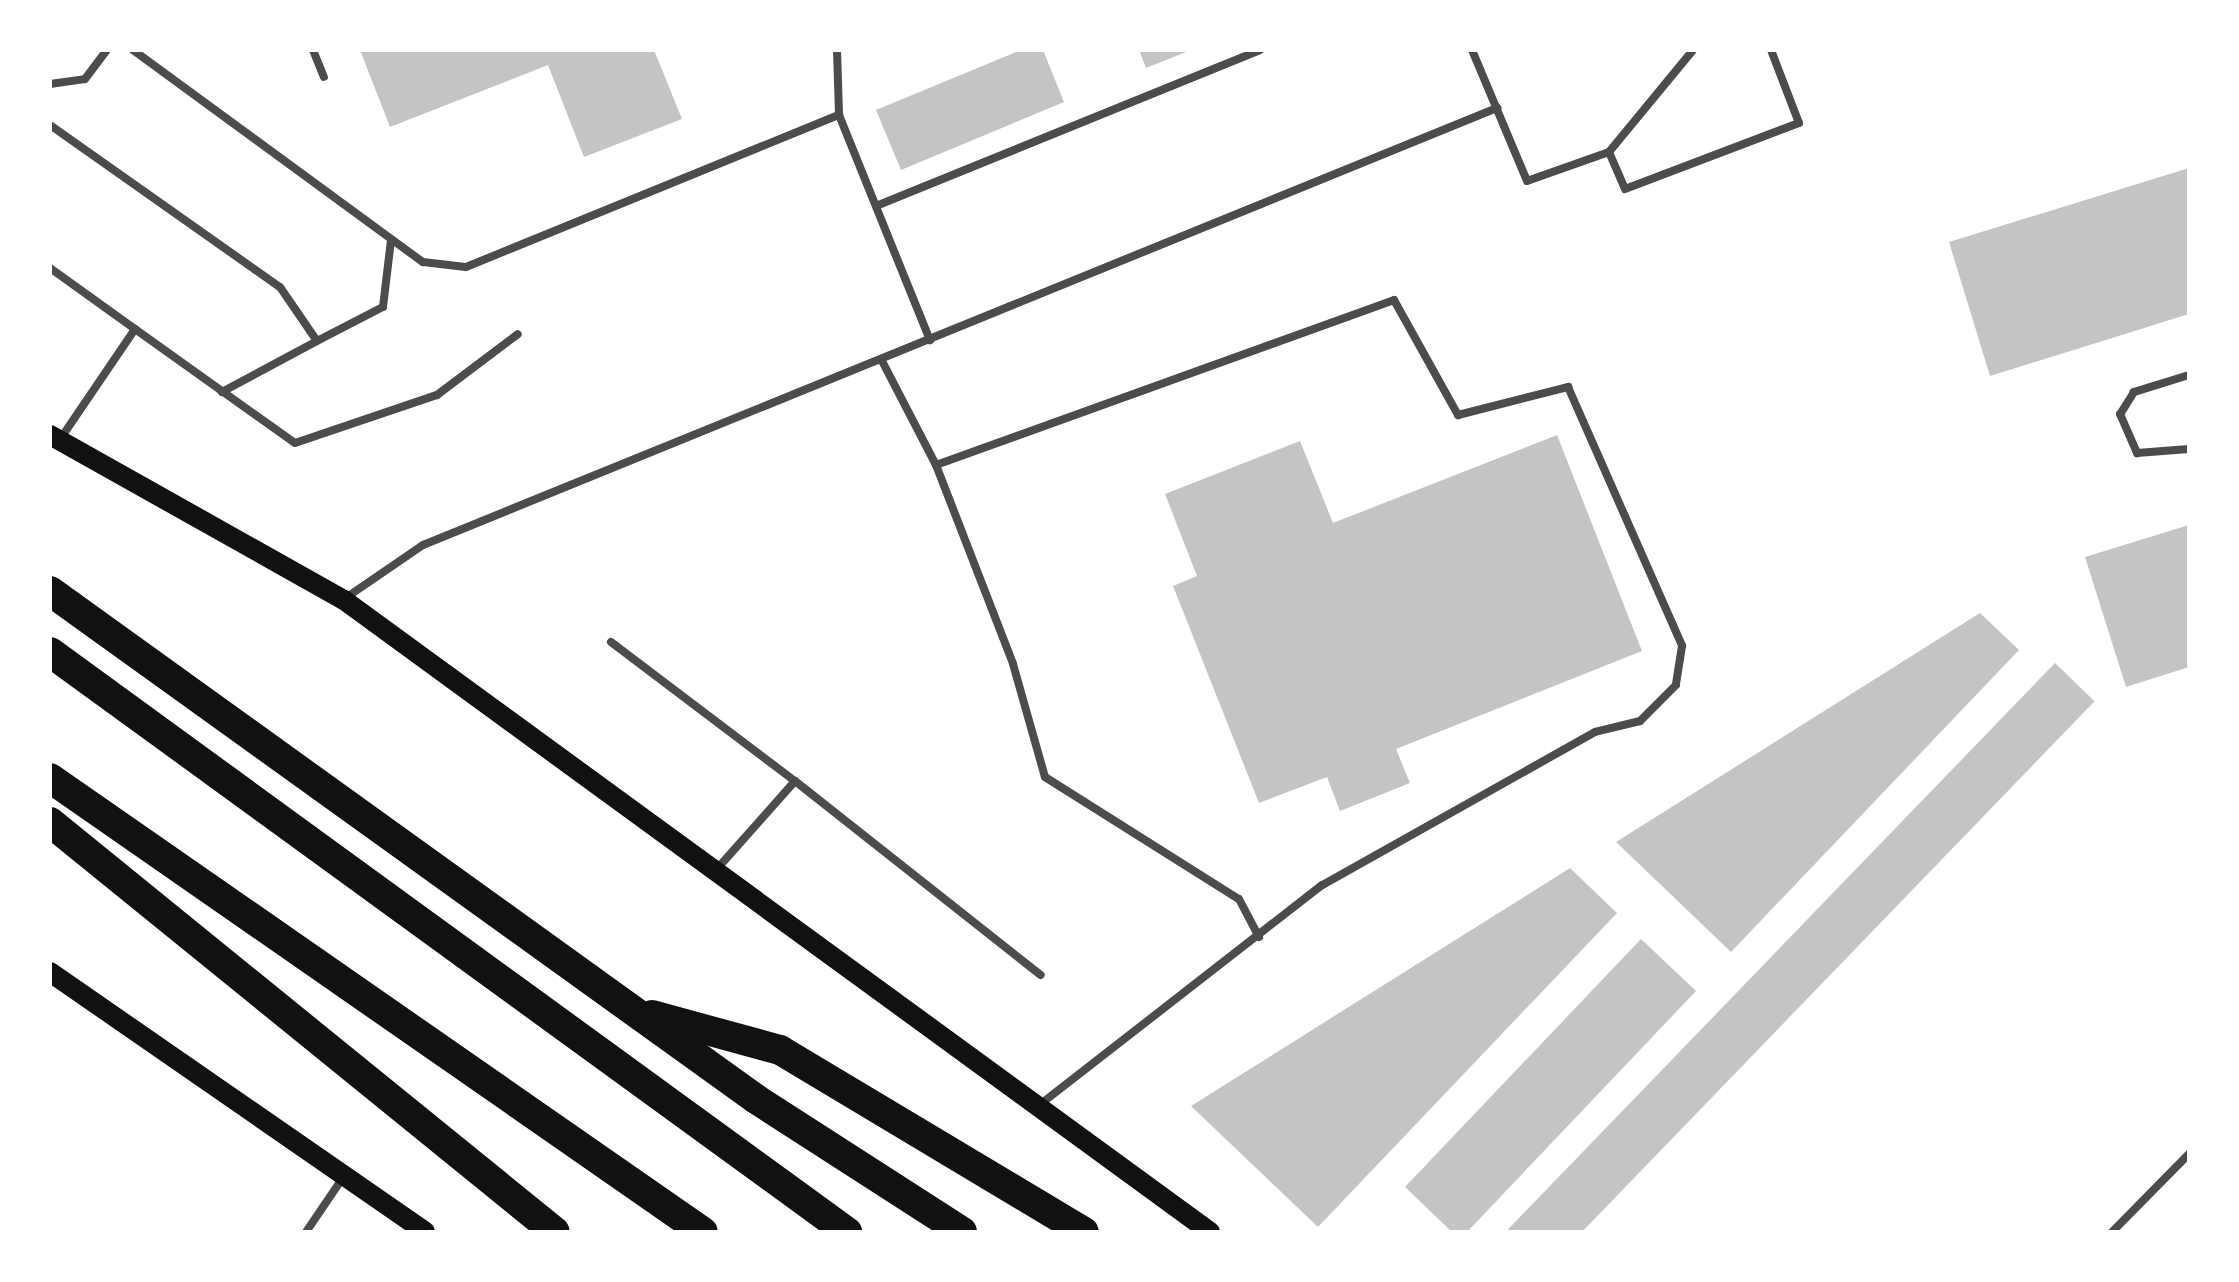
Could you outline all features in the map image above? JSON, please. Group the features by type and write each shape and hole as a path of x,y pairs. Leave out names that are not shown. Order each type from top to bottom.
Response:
{"highway":[{"path":"50,591 630,1009 962,1232"},
{"path":"50,652 847,1232"},
{"path":"50,778 703,1232"},
{"path":"50,822 555,1232"},
{"path":"630,1009 780,1050 1084,1232"}],"main road":[{"path":"54,438 344,600 1210,1232"},
{"path":"50,972 425,1232"}],"lane":[{"path":"50,84 84,79 108,50"},
{"path":"133,50 423,262 466,267 839,115"},
{"path":"313,50 324,76"},
{"path":"837,50 839,115 930,340"},
{"path":"876,206 1260,50"},
{"path":"1472,50 1527,181 1608,152 1693,50"},
{"path":"1608,152 1624,189 1799,123 1771,50"},
{"path":"344,600 423,545 1496,108"},
{"path":"50,126 280,287 317,341"},
{"path":"222,392 383,307 392,240"},
{"path":"50,268 294,444 437,395 518,334"},
{"path":"936,465 1394,300 1458,415 1568,387 1682,646 1676,685 1640,721 1595,732 1339,876 1037,1106"},
{"path":"54,438 134,329"},
{"path":"881,358 936,465 1013,664 1045,776 1239,899 1260,938"},
{"path":"2189,375 2134,392 2120,414 2137,454 2189,450"},
{"path":"611,642 1041,975"},
{"path":"715,871 795,782"},
{"path":"2112,1232 2189,1154"},
{"path":"306,1232 344,1176"}],"building":[{"path":"360,50 654,50 682,119 584,157 548,65 390,127"},
{"path":"1021,50 1043,50 1064,102 901,170 876,110"},
{"path":"1139,50 1191,50 1146,68"},
{"path":"2189,168 2189,314 1990,376 1949,242"},
{"path":"1557,435 1642,651 1396,749 1410,783 1340,811 1327,777 1259,803 1173,586 1197,576 1165,494 1300,441 1333,523"},
{"path":"2189,525 2189,667 2126,687 2085,557"},
{"path":"1980,613 2019,650 1731,952 1616,842"},
{"path":"2055,663 2095,701 1582,1232 1508,1229"},
{"path":"1570,868 1617,913 1318,1227 1191,1106"},
{"path":"1641,939 1696,991 1467,1232 1452,1232 1405,1187"}]}
